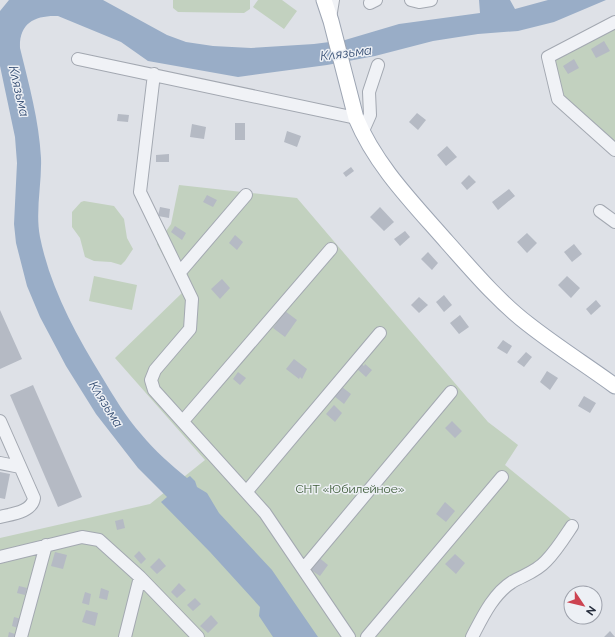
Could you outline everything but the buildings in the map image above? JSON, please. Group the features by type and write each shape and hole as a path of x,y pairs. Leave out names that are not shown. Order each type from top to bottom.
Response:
{"main road":[{"path":"324,0 331,20 356,118 362,133 378,160 398,185 480,278 527,324 615,386"}],"street":[{"path":"331,20 333,0"},
{"path":"411,0 419,2 431,0"},
{"path":"615,22 548,57 558,99 615,150"},
{"path":"78,59 356,118"},
{"path":"362,133 370,115 369,92 378,65"},
{"path":"154,74 140,192 192,299 190,329 156,370 151,380 154,390 265,512 349,637"},
{"path":"180,272 246,195"},
{"path":"600,211 615,222"},
{"path":"183,421 331,249"},
{"path":"247,491 380,333"},
{"path":"304,568 452,392"},
{"path":"0,517 29,508 33,503 34,498 1,426"},
{"path":"0,463 20,467"},
{"path":"367,637 502,477"},
{"path":"472,637 480,620 500,591 512,582 533,572 546,561 572,526"},
{"path":"0,556 82,537 99,540 140,577 198,637"},
{"path":"21,637 46,545"},
{"path":"125,637 140,577"}],"green space":[{"path":"173,0 250,0 250,9 244,13 178,12 173,8"},
{"path":"258,0 282,0 297,11 284,29 253,7"},
{"path":"615,27 615,147 560,93 551,59"},
{"name":"СНТ «Юбилейное»","path":"179,185 297,198 488,422 518,445 505,465 571,519 555,544 538,564 502,585 468,637 0,637 0,538 150,504 205,460 115,358 183,292 157,244 171,224"},
{"path":"84,201 114,206 124,219 127,238 133,249 121,265 111,262 94,261 85,257 80,238 72,227 72,212 81,202"},
{"path":"94,276 137,285 132,310 89,301"}],"water":[{"name":"Клязьма","path":"9,0 103,0 167,35 186,42 213,46 251,48 314,44 345,40 399,24 480,13 479,0 510,0 515,9 548,0 606,0 554,22 518,31 478,34 433,41 375,56 327,65 238,77 148,61 121,42 58,16 36,19 30,22 22,32 20,48 33,103 40,144 41,168 38,217 40,237 50,274 73,327 130,421 163,458 187,478 190,476 195,481 197,487 207,493 219,513 272,570 318,637 273,637 259,616 260,607 210,552 161,502 167,497 138,468 96,414 66,366 40,317 27,286 16,243 14,224 17,163 15,137 0,66 0,11"}]}
